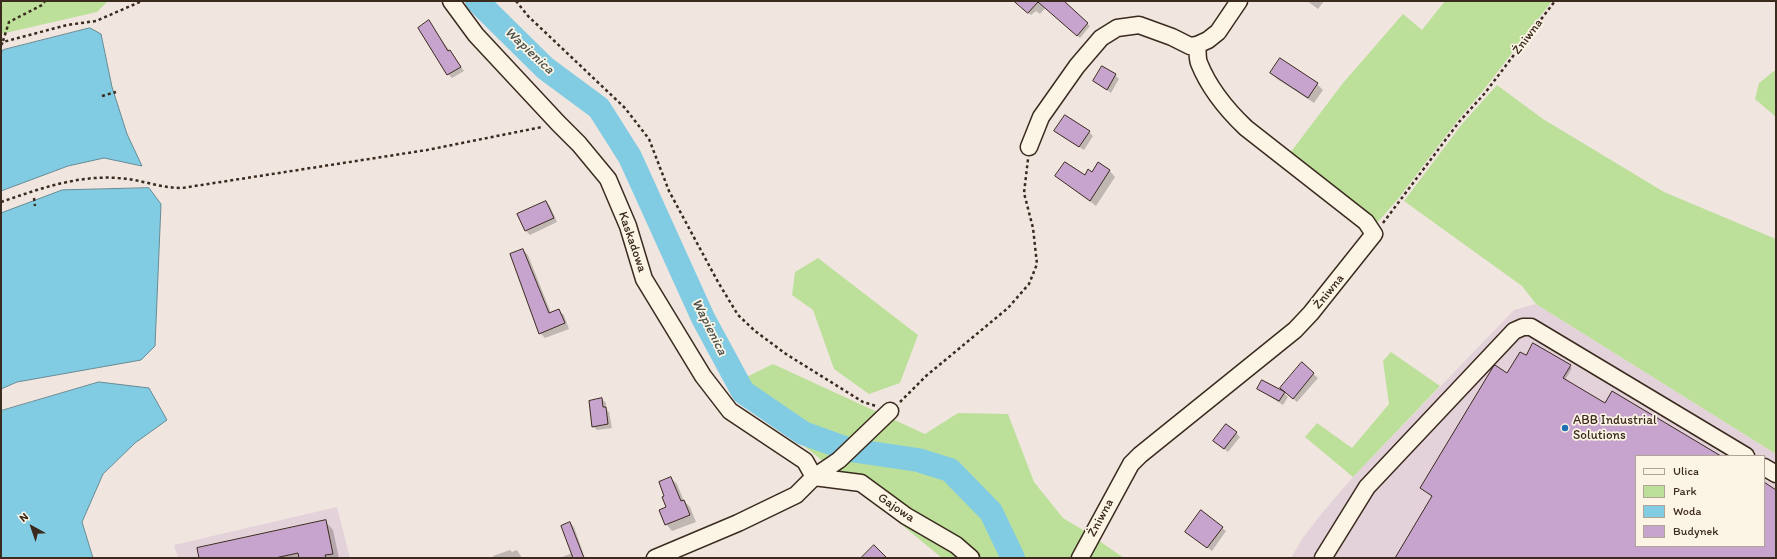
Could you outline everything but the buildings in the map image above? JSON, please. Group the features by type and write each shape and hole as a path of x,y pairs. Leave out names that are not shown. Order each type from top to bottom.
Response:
{"street":[{"name":"Kaskadowa","path":"451,1 476,35 558,124 579,144 608,179 628,226 644,279 703,376 730,410 805,461 814,477"},
{"path":"1029,147 1041,117 1077,66 1101,38 1117,28 1139,25 1172,37 1190,46 1197,45 1208,40 1218,32 1240,1"},
{"path":"1197,45 1199,62 1217,96 1231,114 1246,128 1366,222 1374,234"},
{"name":"Żniwna","path":"1080,558 1131,464 1140,455 1295,330 1311,313 1374,234"},
{"path":"1323,558 1367,487 1514,332 1523,327 1531,327 1744,455"},
{"path":"655,558 738,523 796,495 814,477 839,460 890,411"},
{"path":"1765,468 1776,474"},
{"name":"Gajowa","path":"814,477 861,483 906,516 956,545 971,558"}],"path":[{"path":"2,43 9,22 45,1"},
{"path":"2,43 67,25 96,21 142,1"},
{"path":"516,1 528,16 625,108 649,139 669,191 718,282 738,315 755,332 786,354 863,402 890,411 926,376 1008,308 1029,284 1037,264 1033,228 1024,193 1029,147"},
{"name":"Żniwna","path":"1374,234 1459,122 1484,93 1555,1"},
{"path":"102,96 116,92"},
{"path":"1,202 78,179 118,178 137,180 165,188 182,188 427,150 558,124"},
{"path":"34,198 35,206"}],"shaded area":[{"name":"ABB Industrial Solutions","path":"1536,304 1776,454 1776,558 1291,558 1302,539 1353,477 1514,310"},
{"path":"337,507 350,558 178,558 174,545"}],"green space":[{"path":"1,1 108,1 97,12 1,34"},
{"path":"1445,1 1552,1 1482,92 1457,121 1398,199 1376,224 1290,153 1343,83 1403,14 1422,30"},
{"path":"1776,71 1776,117 1755,99 1759,83"},
{"path":"1497,85 1543,119 1664,192 1776,239 1776,454 1536,304 1522,286 1404,201 1462,124"},
{"path":"818,258 918,335 900,383 869,394 834,369 813,310 792,295 795,272"},
{"path":"1391,352 1440,386 1353,477 1305,437 1317,423 1352,448 1389,404 1383,361"},
{"path":"773,364 925,434 958,413 1008,414 1034,482 1063,518 1090,534 1076,558 942,558 857,488 728,386"},
{"path":"1095,538 1124,558 1083,558"}],"water":[{"path":"90,28 101,34 112,87 127,134 142,166 104,158 68,166 1,191 1,53 3,50"},
{"path":"149,188 161,204 155,346 141,360 17,382 1,389 1,213 62,190"},
{"path":"99,382 149,388 167,420 135,443 103,474 82,522 93,558 1,558 1,411"}],"waterway":[{"name":"Wapienica","path":"477,1 545,68 599,108 630,157 703,318 743,392 803,433 850,450 918,460 950,470 991,512 1013,558"}],"place":[{"name":"ABB Industrial Solutions","path":"1565,428"}]}
